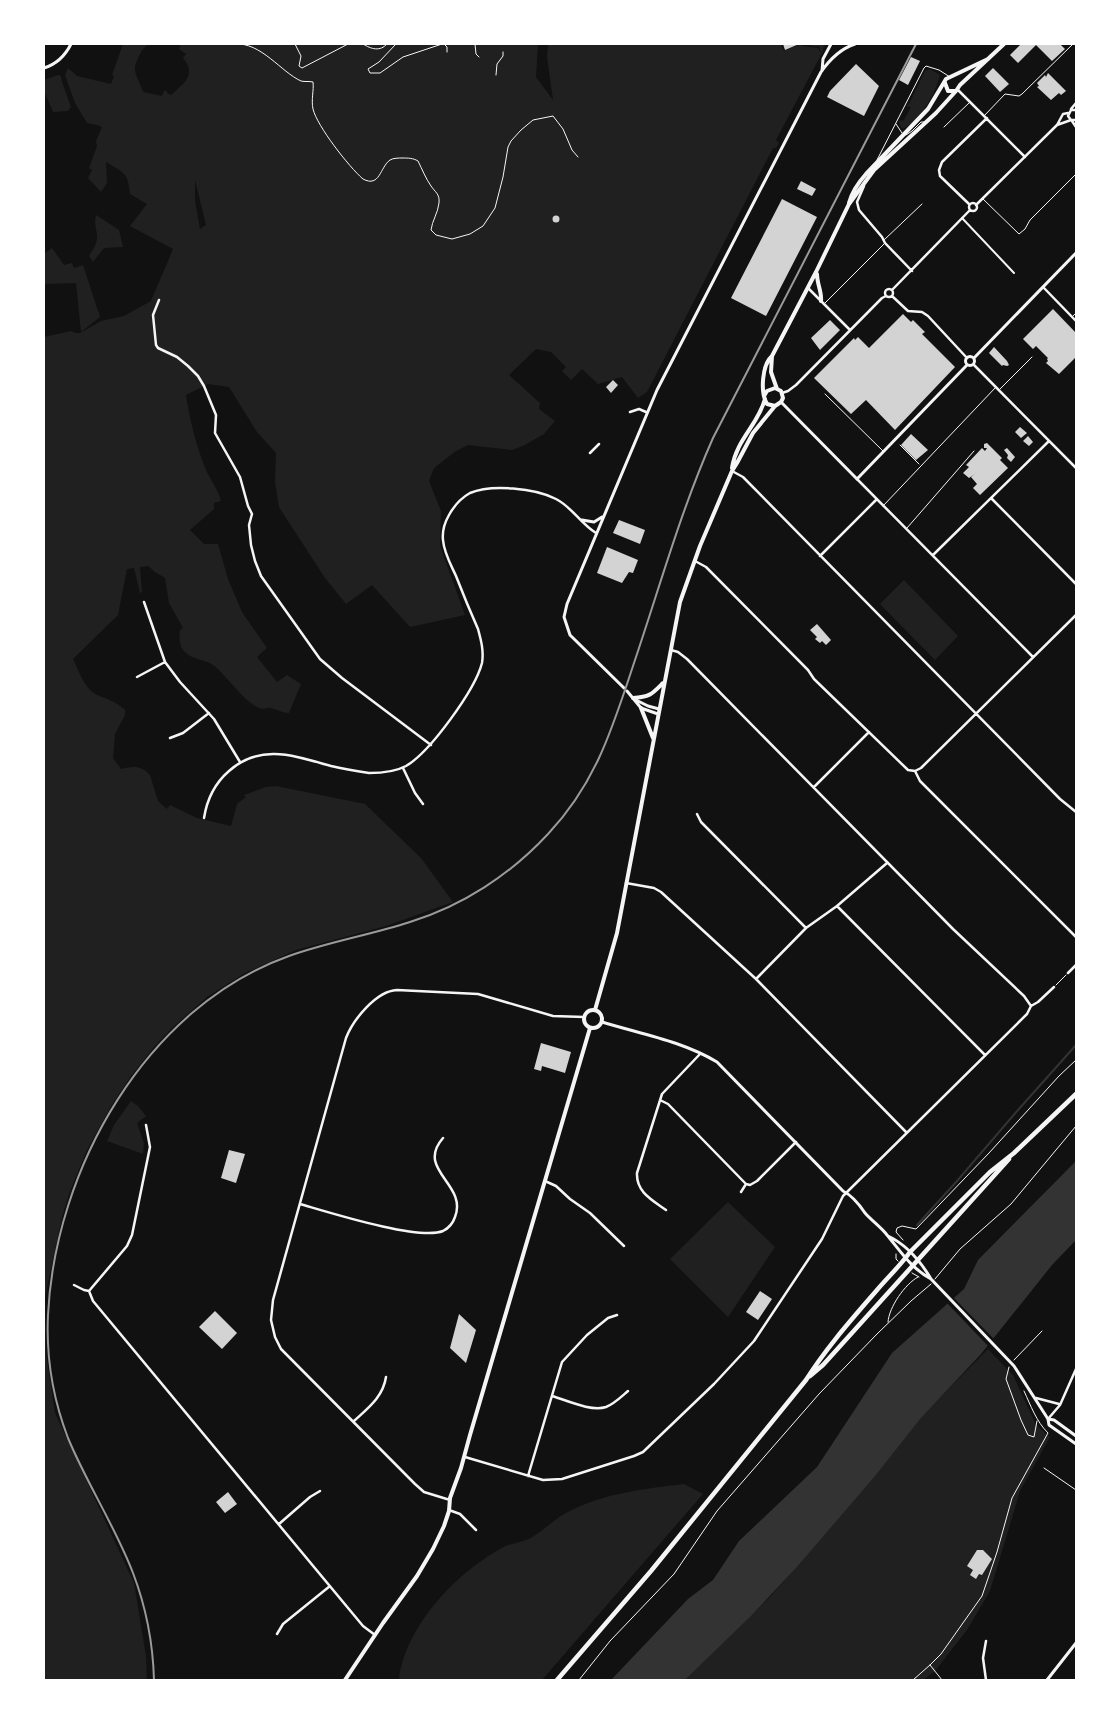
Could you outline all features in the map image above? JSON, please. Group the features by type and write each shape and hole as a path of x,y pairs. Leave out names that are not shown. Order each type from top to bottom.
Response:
{"highway":[{"path":"557,1680 651,1571 806,1380 841,1332 902,1264 910,1252 990,1172 1014,1153 1076,1094"},
{"path":"806,1380 823,1365 1014,1153"}],"main road":[{"path":"774,406 769,405 764,398 763,381 769,359 808,288 849,204 884,160 925,123 957,91 960,85 1004,44"},
{"path":"849,204 857,184 876,161 928,108 945,83 951,77 988,59"},
{"path":"951,77 958,78 960,85"},
{"path":"945,83 948,91 957,91"},
{"path":"816,272 817,285 823,302"},
{"path":"732,470 738,463 753,433 774,406 781,402 782,393 777,389 772,372 772,356"},
{"path":"595,1010 617,933 680,602 732,470 737,450 746,432 758,418 769,389 777,389"},
{"path":"634,699 652,694 664,682"},
{"path":"641,708 653,740"},
{"path":"595,1010 601,1015 602,1022 596,1028 590,1028 585,1024 584,1017 589,1011 595,1010"},
{"path":"345,1680 425,1563 444,1526 450,1500 465,1457 590,1028"}],"street":[{"path":"44,68 61,59 71,44"},
{"path":"822,72 823,60 831,44"},
{"path":"659,711 641,708 576,642 567,630 564,617 567,604 646,412 822,72 845,45 852,44"},
{"path":"957,91 970,101 1025,157"},
{"path":"1076,103 1068,116 1073,120 1076,127"},
{"path":"886,296 886,290 892,290 912,271 970,210 976,210 976,205 1057,125 1064,114 1076,110"},
{"path":"976,205 969,204 940,176 939,170 942,162 985,117"},
{"path":"1057,125 1073,120"},
{"path":"867,180 857,202 859,210 912,271"},
{"path":"969,204 968,208 970,210"},
{"path":"962,218 1014,273"},
{"path":"1076,253 974,358 974,364 1076,468"},
{"path":"1043,287 1076,321"},
{"path":"808,288 850,330"},
{"path":"892,290 894,293 892,296"},
{"path":"782,393 796,385 886,296 892,296 908,311 925,314 967,358 967,364 857,479"},
{"path":"159,300 153,315 156,345 158,348 181,360 201,380 216,415 216,435 240,477 252,514 249,530 252,550 258,569 320,659 430,745"},
{"path":"967,358 970,356 974,358"},
{"path":"967,364 971,366 974,364"},
{"path":"781,402 1033,657"},
{"path":"630,412 639,409 646,412"},
{"path":"932,555 1049,441"},
{"path":"590,453 599,444"},
{"path":"732,470 743,477 1060,799 1076,812"},
{"path":"204,818 206,807 215,785 222,777 240,762 260,754 278,754 369,773 384,773 403,768 430,745 468,696 482,661 482,640 448,559 443,541 445,524 453,508 464,497 484,489 512,489 535,492 549,496 568,506 596,533"},
{"path":"991,498 1076,584"},
{"path":"820,556 877,499"},
{"path":"582,520 597,521 604,516"},
{"path":"695,561 706,568 908,770 915,771 921,768 1076,615"},
{"path":"144,602 165,662 180,682 218,724 240,762"},
{"path":"671,650 678,652 687,659 888,863 1024,996 1031,1006"},
{"path":"137,677 165,662"},
{"path":"634,699 659,711"},
{"path":"170,738 183,733 209,713"},
{"path":"814,788 869,732"},
{"path":"403,768 415,793 423,804"},
{"path":"915,771 920,781 1076,937"},
{"path":"697,814 701,822 806,928"},
{"path":"756,979 806,928 837,906 888,863"},
{"path":"626,883 654,888 661,892 756,979 906,1132"},
{"path":"837,906 985,1055"},
{"path":"1068,973 1076,965"},
{"path":"465,1457 543,1480 562,1479 634,1456 648,1448 718,1380 754,1341 822,1239 843,1196 1027,1014 1031,1006 1054,987"},
{"path":"450,1500 424,1492 415,1484 288,1356 275,1337 271,1320 273,1300 348,1033 356,1019 384,993 397,990 478,994 553,1016 584,1017"},
{"path":"602,1022 701,1053 717,1062 888,1236 910,1268 931,1279"},
{"path":"666,1210 644,1194 637,1180 639,1166 659,1100 665,1090 701,1053"},
{"path":"659,1100 668,1104 746,1184 750,1185 757,1181 796,1142"},
{"path":"89,1291 127,1246 132,1235 150,1147 146,1125"},
{"path":"300,1204 388,1228 426,1232 444,1230 452,1224 458,1211 458,1204 454,1191 438,1170 436,1164 435,1152 437,1144 443,1138"},
{"path":"545,1181 556,1186 590,1213 624,1246"},
{"path":"741,1192 746,1184"},
{"path":"888,1236 896,1240 922,1264 931,1279 1014,1366 1048,1419 1049,1425 1076,1444"},
{"path":"74,1285 89,1291"},
{"path":"89,1291 93,1301 278,1524 363,1626 375,1635"},
{"path":"528,1476 562,1362 588,1335 608,1318 617,1315"},
{"path":"1048,1419 1060,1405 1076,1369"},
{"path":"354,1421 379,1397 386,1378"},
{"path":"552,1396 589,1407 600,1408 612,1404 628,1391"},
{"path":"1034,1398 1060,1405"},
{"path":"1048,1419 1054,1420 1076,1436"},
{"path":"278,1524 320,1491"},
{"path":"449,1510 460,1514 476,1530"},
{"path":"278,1634 283,1624 330,1586"},
{"path":"986,1641 983,1658 986,1680"},
{"path":"1047,1680 1076,1644"}],"lane":[{"path":"985,117 1005,94 1019,96 1022,94 1073,44"},
{"path":"876,161 920,74 926,66 939,70 951,77"},
{"path":"944,127 970,101"},
{"path":"895,123 903,134 909,134 921,122 925,123"},
{"path":"983,198 1019,234 1025,229 1030,220 1076,174"},
{"path":"823,302 922,204"},
{"path":"1072,317 1076,313"},
{"path":"999,390 1032,357"},
{"path":"883,506 996,387"},
{"path":"826,394 884,452"},
{"path":"906,529 974,452"},
{"path":"1044,1468 1076,1490"}],"path":[{"path":"235,44 245,45 270,57 301,81 313,82 313,109 318,121 333,144 363,179 368,182 375,180 390,160 415,159 418,161 439,196 438,210 431,226 431,230 436,235 454,238 473,232 485,224 495,208 508,147 521,130 533,120 553,116 563,129 572,150 578,157"},
{"path":"296,44 301,56 299,66 302,68 348,44"},
{"path":"363,44 379,49 387,44"},
{"path":"396,44 379,62 369,67 370,73 380,72 402,57 443,44 447,47 447,52"},
{"path":"475,44 476,54 479,57"},
{"path":"496,75 497,64 503,56 503,52"},
{"path":"900,445 921,466"},
{"path":"1054,987 1068,973"},
{"path":"904,1247 908,1244 898,1234 897,1228 902,1226 916,1229 1076,1060"},
{"path":"579,1680 610,1641 674,1574 718,1511 834,1378 911,1300 932,1283 960,1250 1011,1204 1076,1126"},
{"path":"899,1252 896,1254 896,1259 902,1264"},
{"path":"888,1324 888,1316 903,1291 909,1282 918,1276 913,1275 910,1268"},
{"path":"1022,1386 1038,1424 1034,1437 1028,1435 1023,1426 1006,1379 1007,1370 1016,1357 1042,1331"},
{"path":"913,1680 930,1666 982,1596 1012,1498 1048,1433 1036,1418"},
{"path":"930,1666 942,1680"}],"shaded area":[{"path":"123,44 150,44 141,52 135,72 143,92 162,96 164,91 171,95 184,83 189,74 189,69 183,58 186,54 179,49 181,44 538,44 536,77 553,100 547,57 548,44 781,44 784,51 800,44 802,46 818,48 820,52 822,51 820,51 819,46 806,44 826,44 776,140 779,143 776,148 773,148 647,392 638,398 622,377 598,384 582,369 571,380 562,371 566,367 551,352 536,349 509,375 540,403 539,409 555,421 544,434 512,450 468,445 456,451 434,468 429,481 441,511 440,546 465,615 410,627 372,585 346,604 325,578 279,507 275,482 276,453 257,432 229,387 208,384 186,395 191,424 199,451 221,501 214,503 214,509 190,530 204,544 218,544 228,579 242,612 267,648 257,657 277,682 287,675 301,684 289,713 257,707 243,696 213,665 191,657 183,650 180,630 183,628 169,603 165,578 148,566 140,567 142,592 140,593 134,568 127,569 118,615 73,659 82,679 92,692 114,702 125,710 125,715 115,734 113,758 121,769 137,767 147,772 150,775 158,801 167,809 170,805 197,818 231,826 237,804 246,797 244,795 266,787 276,786 365,804 421,858 453,902 386,926 296,950 245,973 207,997 173,1027 131,1076 111,1106 87,1150 70,1191 62,1217 45,1297 46,1353 55,1413 134,1583 146,1656 147,1680 44,1680 44,337 71,331 80,333 101,321 124,316 151,301 173,249 130,226 147,204 130,194 128,181 121,171 106,162 107,183 101,192 88,178 92,170 89,168 97,146 96,141 102,127 87,123 75,103 65,75 68,68 77,76 111,84 114,76 112,75","holes":["195,180 206,225 200,229 195,201"]},
{"path":"930,69 940,75 935,90 922,113 903,129 899,121 904,120 911,107 906,106 909,104 925,71"},
{"path":"58,75 61,76 71,107 68,111 53,112 44,91 44,80"},
{"path":"96,215 119,230 123,247 104,248 93,262 89,256 97,240"},
{"path":"52,248 64,265 72,263 74,268 83,265 100,317 81,332 76,283 44,284 44,254"},
{"path":"904,580 958,636 935,660 880,604"},
{"path":"131,1101 146,1116 137,1123 144,1143 143,1154 107,1141 114,1125"},
{"path":"1076,1161 1076,1240 1052,1265 981,1354 920,1419 875,1476 796,1568 751,1616 685,1680 611,1680 688,1599 713,1580 739,1541 817,1467 892,1353 964,1289 978,1260"},
{"path":"728,1202 775,1247 728,1317 670,1259"},
{"path":"988,1349 1013,1375 1036,1425 1050,1437 1020,1491 990,1591 967,1630 935,1671 923,1680 685,1680 768,1599 802,1561 852,1496 910,1428"},
{"path":"684,1484 703,1494 542,1680 399,1680 403,1660 422,1622 450,1587 483,1560 504,1547 529,1539 566,1513 580,1506 609,1496"}],"pier":[{"path":"952,1296 995,1340 989,1347 946,1302"}],"building":[{"path":"783,44 799,44 785,50"},
{"path":"1021,44 1060,44 1065,49 1052,61 1036,45 1018,63 1010,55"},
{"path":"911,57 920,61 908,85 899,80"},
{"path":"856,64 879,86 864,116 827,97 830,91"},
{"path":"993,68 1009,84 1000,92 985,76"},
{"path":"1048,73 1066,91 1061,95 1059,93 1051,100 1037,87 1039,86 1037,83 1045,75 1046,77"},
{"path":"801,181 816,189 812,196 797,189"},
{"path":"782,199 817,217 766,316 731,298"},
{"path":"556,216 559,219 556,222 553,219"},
{"path":"1053,309 1076,333 1076,357 1059,374 1046,363 1048,358 1036,346 1033,349 1023,339"},
{"path":"903,314 911,322 913,320 925,332 922,334 955,367 895,430 866,400 851,414 814,378 854,338 855,340 858,337 869,348"},
{"path":"830,320 840,330 820,350 811,338"},
{"path":"994,347 1009,365 1002,366 989,353"},
{"path":"613,380 618,385 611,393 606,387"},
{"path":"1020,427 1027,433 1021,438 1015,432"},
{"path":"911,434 928,450 916,460 901,445"},
{"path":"1028,436 1033,442 1029,446 1023,441"},
{"path":"987,443 1002,458 1000,460 1008,468 980,495 973,488 977,484 971,477 975,474 969,478 963,473 969,467 966,465 982,448 985,451 987,448 984,448 984,444"},
{"path":"1007,448 1015,457 1011,462 1004,450"},
{"path":"619,520 645,530 640,544 613,533"},
{"path":"607,547 638,560 633,573 629,572 622,583 597,573"},
{"path":"817,624 831,640 826,645 822,641 820,643 815,639 817,637 810,630"},
{"path":"541,1043 571,1052 565,1073 542,1066 541,1071 534,1069"},
{"path":"229,1150 245,1154 236,1183 221,1178"},
{"path":"760,1291 772,1299 758,1320 746,1312"},
{"path":"215,1311 237,1333 222,1349 199,1327"},
{"path":"459,1314 476,1330 466,1363 450,1348"},
{"path":"228,1492 237,1504 225,1513 216,1502"},
{"path":"977,1550 983,1550 992,1559 982,1575 979,1574 976,1579 970,1575 973,1570 967,1566"}],"waterway":[{"path":"917,1225 1076,1045"}],"railway":[{"path":"154,1680 148,1626 138,1586 118,1539 68,1438 58,1408 49,1362 48,1315 54,1260 68,1204 90,1151 118,1100 152,1054 192,1013 238,980 289,956 395,927 429,915 466,898 518,863 548,834 565,814 591,773 611,730 681,520 713,438 916,44"}]}
